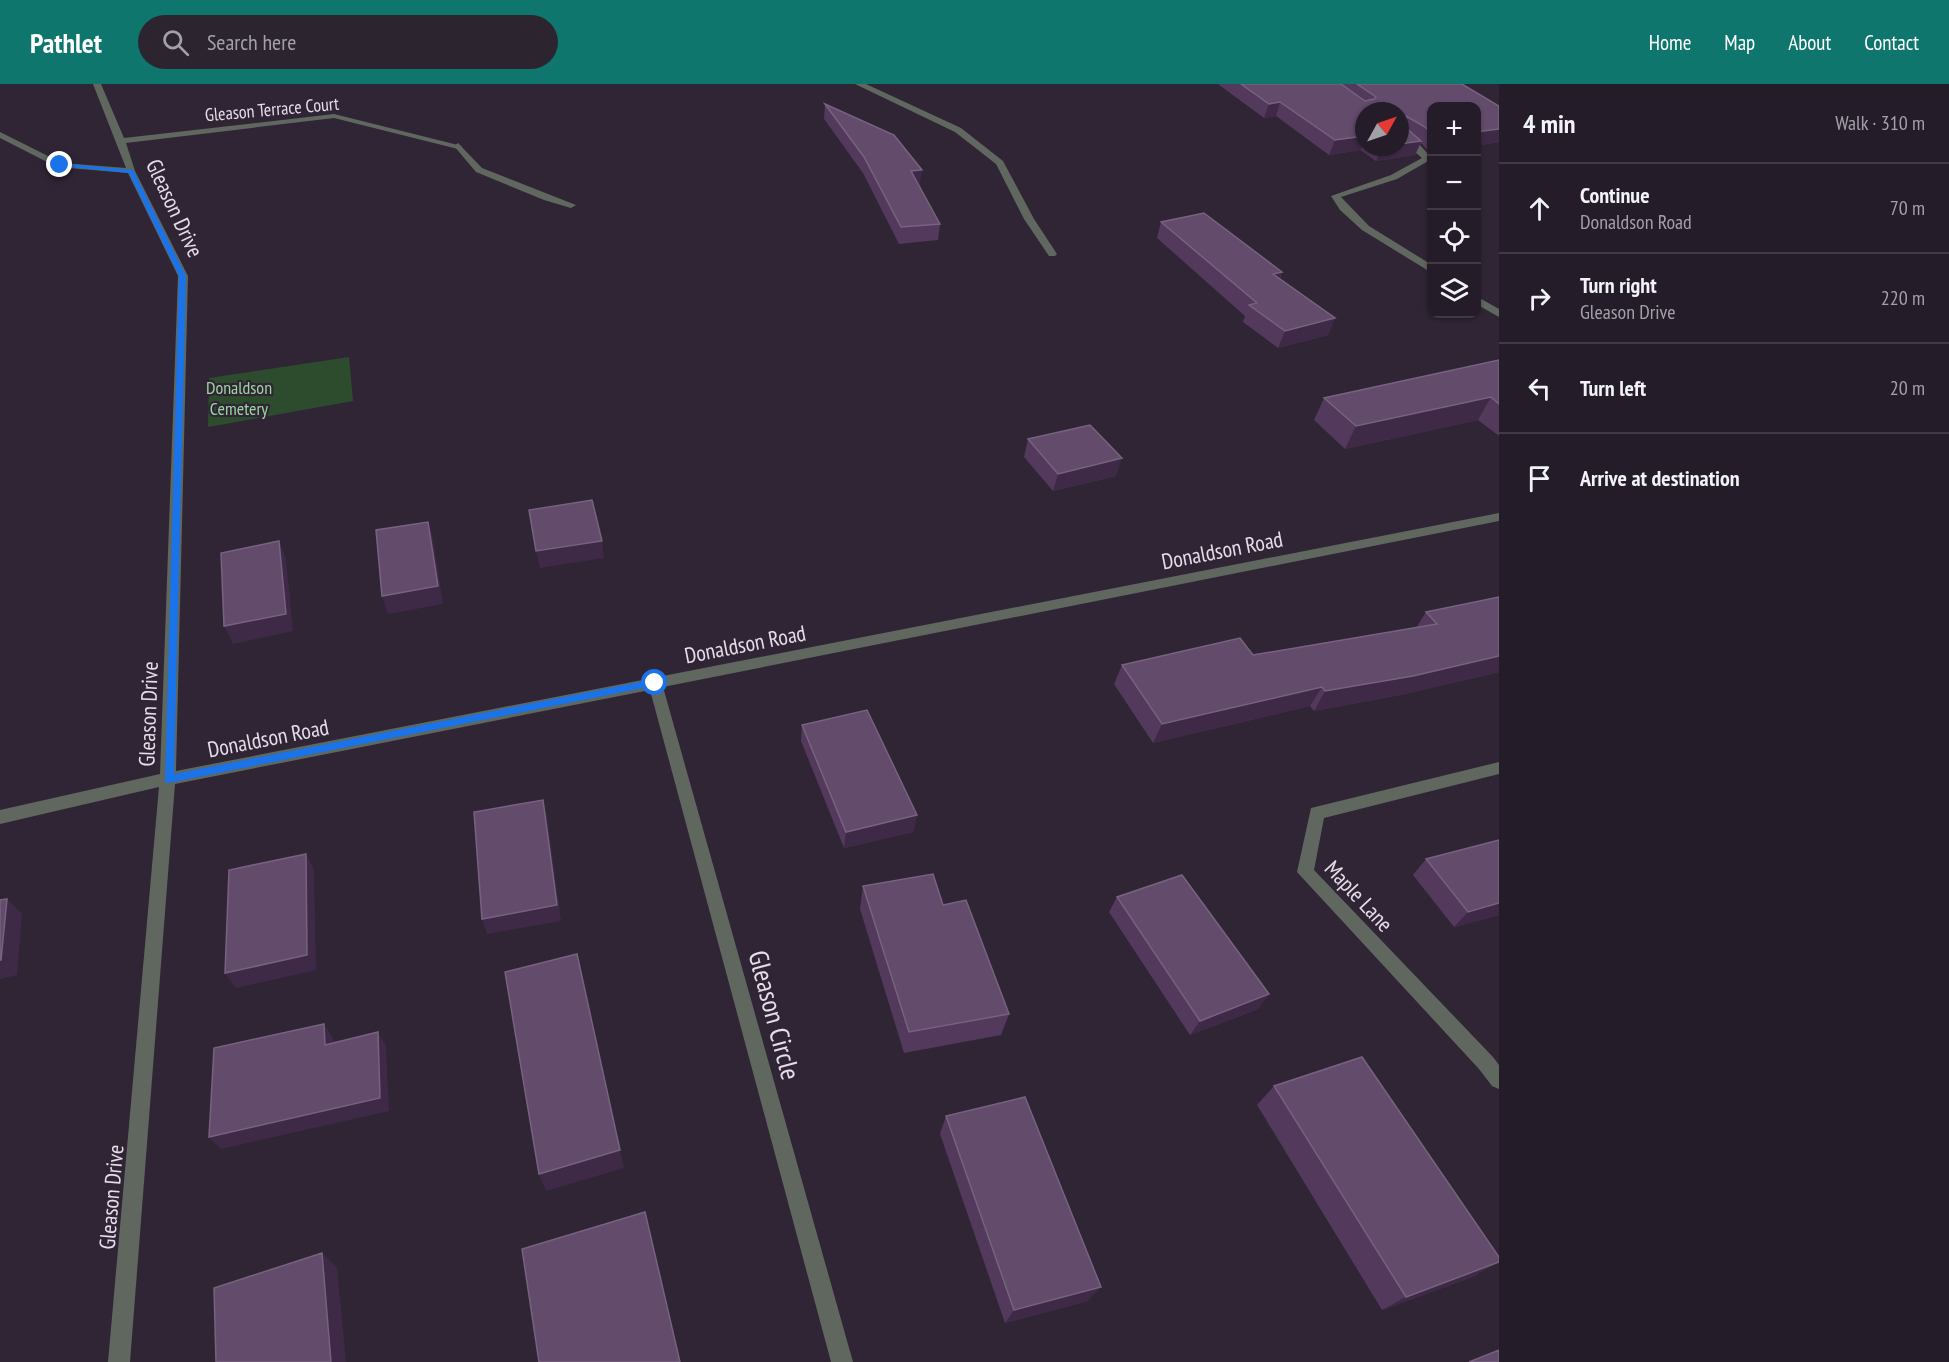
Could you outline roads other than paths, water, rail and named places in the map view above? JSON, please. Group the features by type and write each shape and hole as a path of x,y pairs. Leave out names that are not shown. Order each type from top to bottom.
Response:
{"street":[{"name":"Gleason Drive","path":"97,84 131,171 183,276 168,779 119,1362"},
{"path":"859,84 915,108 958,130 1000,163 1029,219 1052,255"},
{"name":"Gleason Terrace Court","path":"121,141 334,116 458,146 479,170 548,198 572,204"},
{"path":"0,135 60,165 131,171"},
{"path":"1409,141 1426,158 1399,177 1357,187 1336,196 1343,209 1359,223 1427,267"},
{"path":"1481,302 1499,314"},
{"name":"Donaldson Road","path":"0,817 168,779 1499,517"},
{"name":"Gleason Circle","path":"655,683 842,1362"},
{"name":"Maple Lane","path":"1499,768 1317,813 1305,872 1499,1080"}],"park label":[{"name":"Donaldson Cemetery","path":"239,397"}]}
